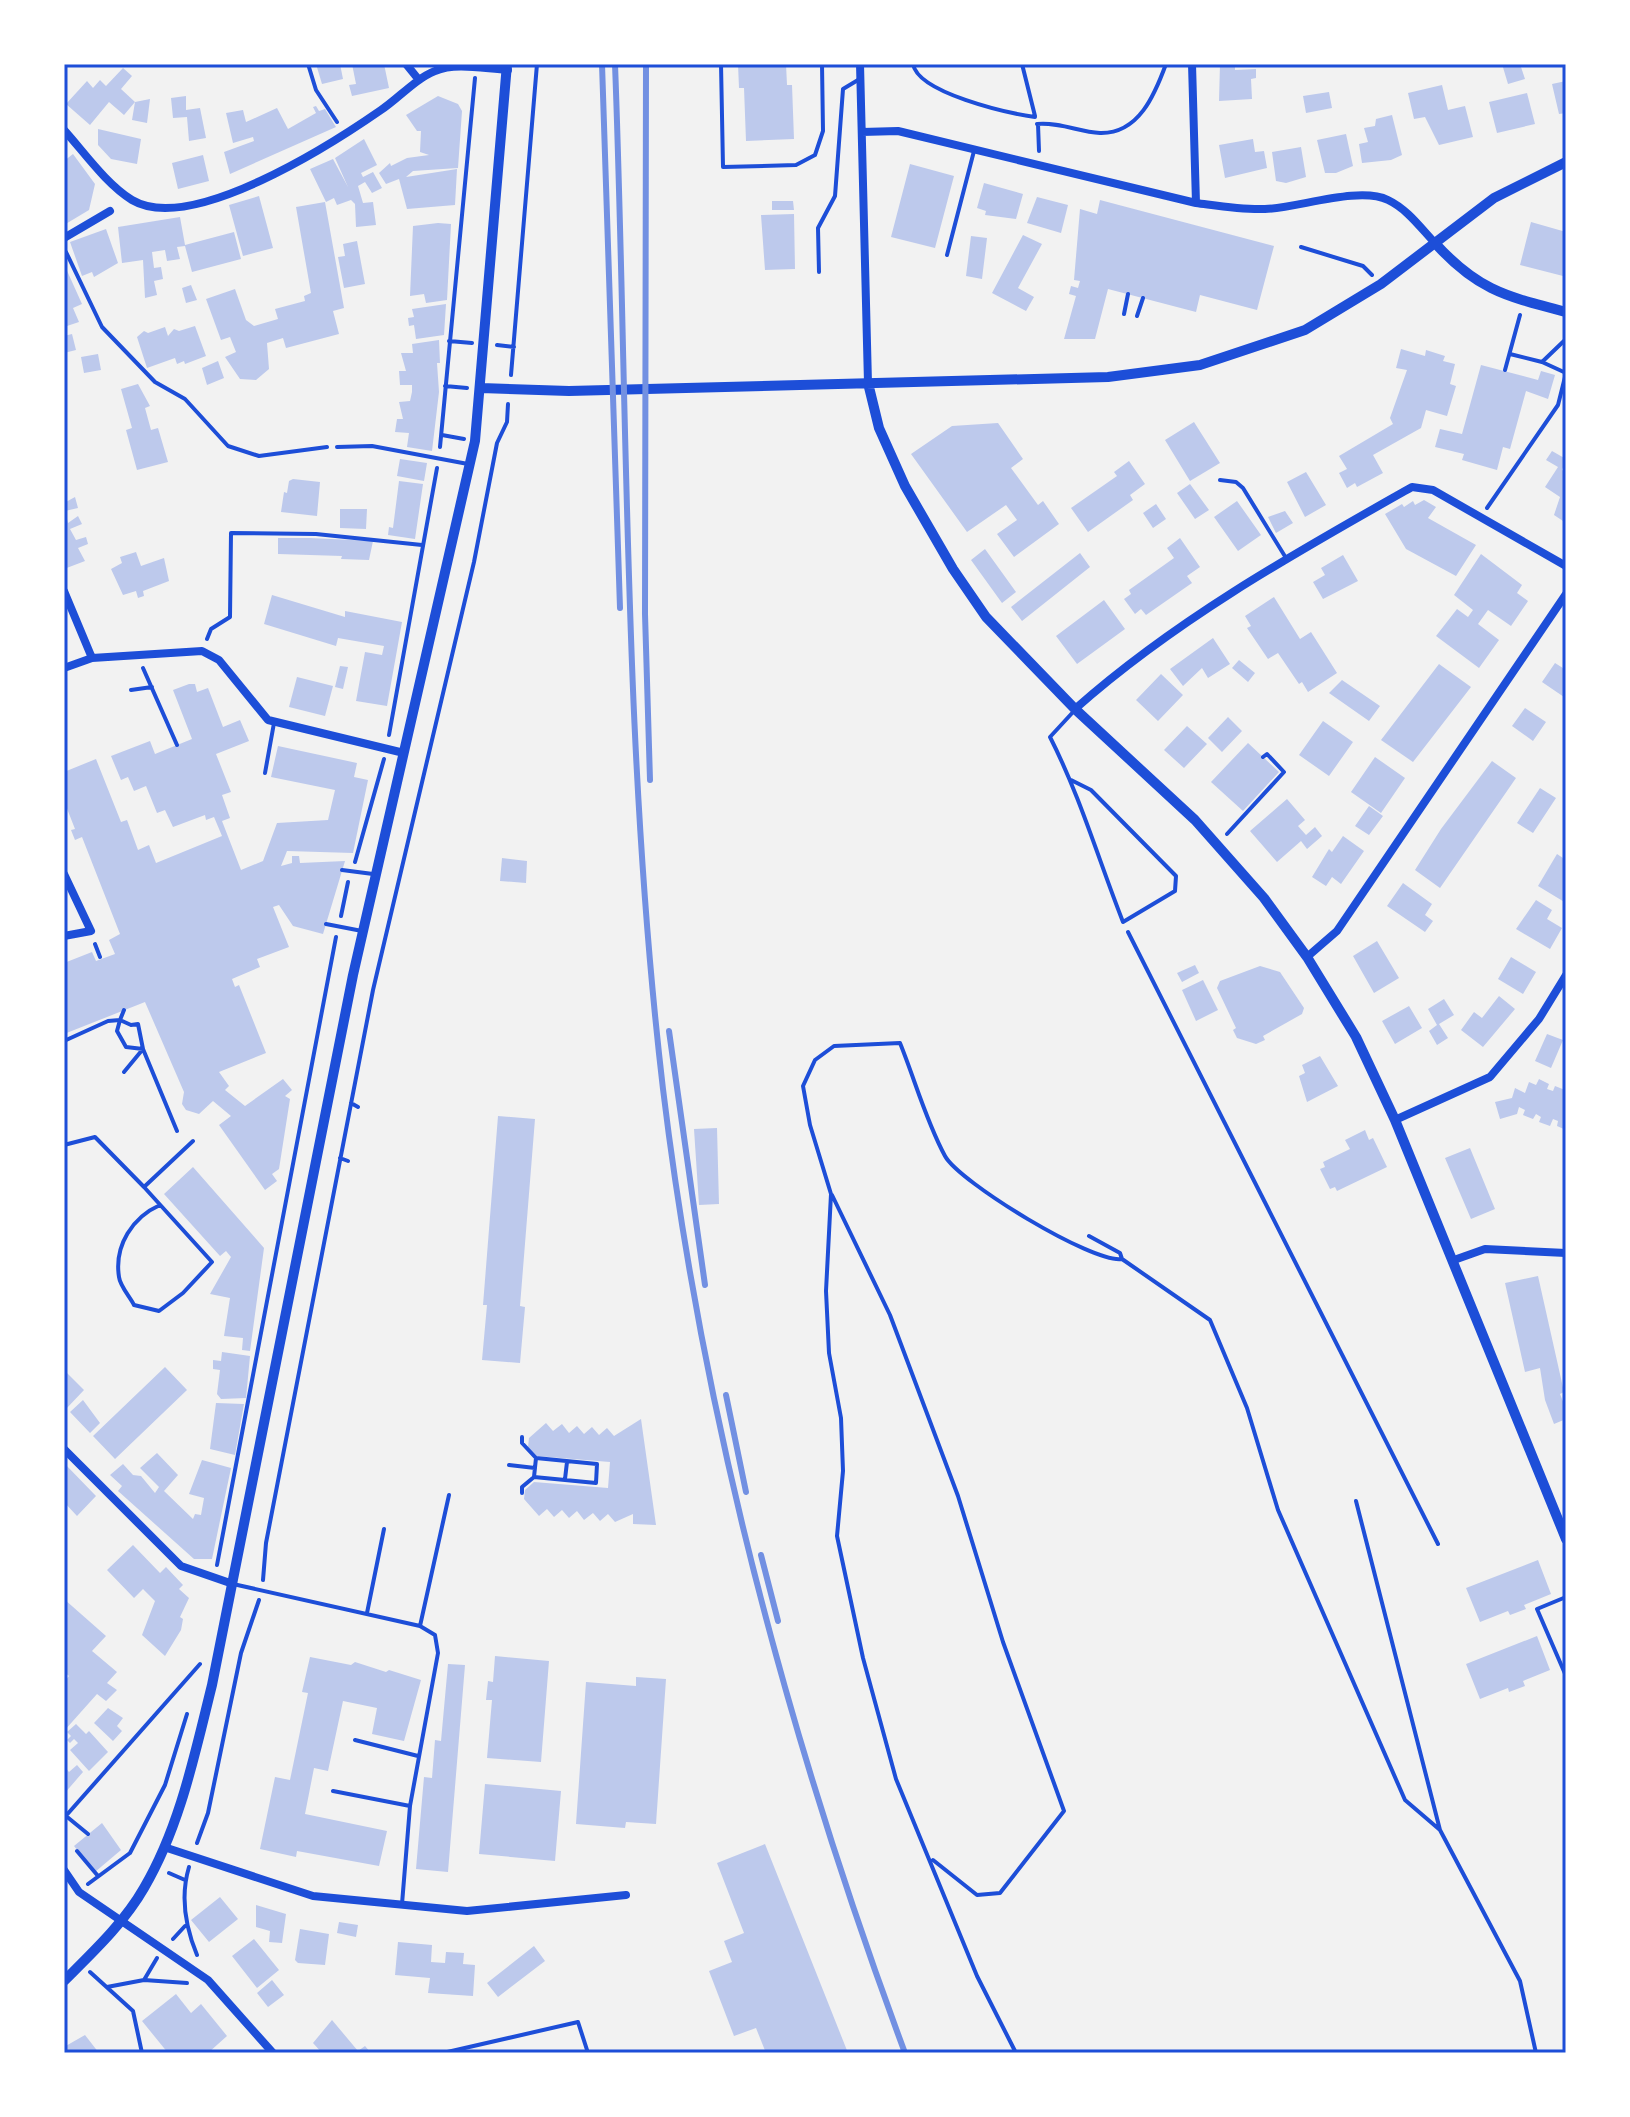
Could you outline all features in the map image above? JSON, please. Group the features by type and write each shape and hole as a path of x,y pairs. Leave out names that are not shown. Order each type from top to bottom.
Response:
{"street":[{"path":"406,64 419,80"},
{"path":"860,64 868,383 879,428 898,472 953,569 986,617 1075,709 1195,820 1264,898 1307,957 1356,1037 1395,1120 1566,1539"},
{"path":"1192,64 1196,203"},
{"path":"64,130 132,200 149,206 188,205 225,195 273,176 345,134 419,80 448,65 477,68 508,66 481,388 471,464 362,931 233,1584 198,1742 164,1847 143,1890 122,1921 64,1981"},
{"path":"862,132 898,131 1196,203 1267,209 1366,196 1386,199 1405,211 1460,271 1489,288 1566,312"},
{"path":"481,388 509,390 1108,377 1200,365 1305,330 1381,284 1494,198 1566,162"},
{"path":"64,238 110,211"},
{"path":"1075,709 1103,685 1286,558 1412,487 1433,490 1566,566"},
{"path":"64,591 92,658"},
{"path":"1307,957 1337,931 1566,594"},
{"path":"64,668 92,658 202,651 219,660 256,710 274,723 404,753"},
{"path":"64,874 91,931 64,936"},
{"path":"1395,1120 1490,1077 1539,1019 1566,975"},
{"path":"1454,1260 1485,1249 1566,1253"},
{"path":"64,1449 181,1566 233,1584"},
{"path":"164,1847 313,1896 467,1911 626,1895"},
{"path":"64,1870 79,1892 208,1980 273,2053"}],"lane":[{"path":"721,64 723,167 796,165 815,155 823,131 822,64"},
{"path":"819,272 818,228 835,196 843,89 860,78"},
{"path":"947,255 975,149"},
{"path":"1124,314 1128,294"},
{"path":"1137,316 1143,298"},
{"path":"337,447 372,446 471,464"},
{"path":"1220,480 1228,480 1243,488 1286,558"},
{"path":"1071,780 1091,790 1176,876 1175,891 1123,922 1077,804 1071,780 1050,737 1075,709"},
{"path":"265,773 274,723"},
{"path":"342,870 375,875"},
{"path":"326,924 362,931"},
{"path":"420,1626 449,1495"},
{"path":"367,1613 384,1529"},
{"path":"233,1584 420,1626 435,1635 438,1653 410,1806 402,1904"},
{"path":"355,1740 418,1756"},
{"path":"333,1791 410,1806"},
{"path":"443,2053 578,2022 588,2053"}],"path":[{"path":"308,64 316,90 345,134"},
{"path":"192,1856 208,1813 241,1653 261,1591 266,1543 360,1054 474,562 497,443 507,422 537,64"},
{"path":"913,64 915,73 931,88 1035,117"},
{"path":"1022,64 1037,124 1040,147 1037,163"},
{"path":"1037,124 1061,124 1102,133 1128,126 1153,98 1166,64"},
{"path":"442,435 477,68"},
{"path":"64,247 102,327 155,382 185,399 228,446 259,456 337,447"},
{"path":"1301,247 1363,266 1381,284"},
{"path":"1505,370 1520,315"},
{"path":"1542,362 1566,339"},
{"path":"1482,517 1558,405 1566,373 1542,362 1510,354"},
{"path":"214,1579 339,927 386,749 439,458"},
{"path":"202,651 211,629 230,617 231,533 316,534 422,545"},
{"path":"136,655 177,745"},
{"path":"131,690 152,687"},
{"path":"1217,845 1284,772 1267,754 1263,757"},
{"path":"1123,922 1438,1544"},
{"path":"124,1010 117,1031 126,1047 143,1049"},
{"path":"64,1041 108,1021 138,1024 143,1049 177,1131"},
{"path":"931,1859 977,1895 1000,1893 1064,1811 1003,1642 958,1496 890,1315 831,1194 810,1125 803,1086 815,1060 834,1046 900,1043 946,1160 1005,1204 1059,1238 1107,1259 1122,1259 1210,1320 1247,1408 1278,1510 1405,1800 1440,1830"},
{"path":"124,1072 143,1049"},
{"path":"360,1054 368,1054"},
{"path":"351,1103 358,1107"},
{"path":"64,1145 95,1137 144,1187 212,1262 183,1293 159,1311 134,1305 119,1277 124,1235 144,1212 160,1205"},
{"path":"144,1187 193,1141"},
{"path":"340,1158 348,1161"},
{"path":"831,1194 827,1307 829,1353 841,1418 843,1471 837,1536 863,1658 896,1779 977,1976 1016,2053"},
{"path":"331,1215 338,1215"},
{"path":"1089,1236 1120,1253 1122,1259"},
{"path":"320,1270 328,1271"},
{"path":"310,1322 317,1323"},
{"path":"299,1378 306,1379"},
{"path":"522,1437 522,1443 536,1458 597,1464 596,1483 534,1477"},
{"path":"522,1493 522,1487 534,1477 536,1458"},
{"path":"565,1480 567,1462"},
{"path":"509,1465 535,1468"},
{"path":"1356,1501 1440,1830 1520,1981 1536,2053"},
{"path":"1566,1597 1537,1609 1566,1676"},
{"path":"88,1834 65,1817 201,1663 197,1676"},
{"path":"77,1851 98,1876 110,1863 130,1853 165,1785 190,1703"},
{"path":"185,1880 185,1926"},
{"path":"142,2053 133,2011 107,1987 144,1980 175,1985 208,1980"}],"building":[{"path":"316,64 340,64 343,79 322,84"},
{"path":"352,64 384,64 389,88 352,96 349,85 356,84"},
{"path":"738,64 786,64 787,85 792,85 794,139 746,141 744,88 739,88"},
{"path":"1220,64 1235,64 1235,70 1256,69 1256,78 1251,79 1252,99 1219,101"},
{"path":"1502,64 1520,64 1525,79 1508,84"},
{"path":"123,68 132,76 121,89 135,102 124,115 109,102 90,125 66,104 87,81 93,88 100,80 106,86"},
{"path":"1566,81 1566,113 1559,114 1552,84"},
{"path":"1442,85 1448,110 1465,106 1473,137 1439,145 1425,117 1414,119 1408,93"},
{"path":"1329,92 1332,108 1306,113 1303,96"},
{"path":"1527,93 1535,124 1497,133 1489,102"},
{"path":"186,96 186,110 200,108 206,138 189,141 187,117 173,118 171,98"},
{"path":"438,96 458,104 462,111 458,168 413,171 406,177 457,169 455,205 407,209 399,179 386,184 379,173 390,163 391,166 407,158 429,155 420,152 421,131 417,131 406,115"},
{"path":"150,99 147,123 132,120 135,102"},
{"path":"316,106 319,111 325,109 336,127 230,174 224,152 254,141 253,137 233,143 226,113 243,110 246,122 277,108 288,129 316,113 313,107"},
{"path":"1392,115 1402,155 1391,160 1362,163 1359,144 1368,142 1364,128 1375,126 1376,119"},
{"path":"98,129 141,139 137,164 111,159 98,145"},
{"path":"1346,134 1353,166 1336,173 1325,173 1317,140"},
{"path":"364,139 377,165 361,173 363,177 373,172 382,188 372,193 365,182 358,186 363,203 373,202 376,225 356,227 355,204 351,200 337,205 334,198 326,202 310,169 333,159 348,187 335,158"},
{"path":"1253,139 1255,152 1264,151 1267,168 1225,178 1219,145"},
{"path":"1301,147 1306,177 1286,183 1276,181 1272,152"},
{"path":"73,154 95,184 89,210 64,225 64,161"},
{"path":"203,155 209,181 178,189 172,163"},
{"path":"910,164 954,176 935,248 891,237"},
{"path":"984,183 1023,194 1016,219 985,215 986,211 977,208"},
{"path":"259,196 273,248 243,256 229,205"},
{"path":"1037,197 1068,205 1061,233 1027,223"},
{"path":"1100,200 1274,246 1257,310 1200,295 1196,312 1108,289 1095,339 1064,339 1076,296 1069,294 1071,286 1078,288 1080,281 1074,280 1080,209 1097,214"},
{"path":"772,201 793,201 794,210 772,210"},
{"path":"325,202 344,308 333,311 339,334 286,348 283,338 267,343 269,369 256,380 240,379 225,357 236,352 230,337 221,340 206,299 235,289 246,320 254,326 278,319 275,309 305,301 304,296 311,293 296,207"},
{"path":"794,214 795,269 765,270 761,215"},
{"path":"180,217 185,245 234,232 241,259 192,272 185,246 177,247 180,259 167,261 165,250 152,252 154,268 161,267 163,279 154,281 157,295 145,298 143,260 122,263 118,227"},
{"path":"1531,222 1566,232 1563,276 1520,265"},
{"path":"451,224 447,300 426,303 424,294 410,296 413,226"},
{"path":"106,229 118,263 94,277 92,272 82,276 70,242"},
{"path":"1023,235 1042,244 1018,288 1034,297 1026,311 992,293"},
{"path":"971,236 987,238 982,279 966,276"},
{"path":"357,241 365,284 344,288 338,257 345,256 343,244"},
{"path":"64,264 82,304 73,308 79,322 64,327"},
{"path":"191,285 197,300 186,303 182,288"},
{"path":"446,304 444,335 416,339 414,325 409,326 408,318 414,317 412,309"},
{"path":"195,326 206,356 185,364 184,361 177,364 175,358 147,368 137,337 144,331 148,333 165,327 168,336 174,329 179,331"},
{"path":"72,334 76,350 64,353 64,336"},
{"path":"439,340 439,392 432,451 407,447 409,433 395,432 397,419 403,419 399,402 410,401 412,392 412,385 400,385 399,371 406,371 401,353 413,353 412,344"},
{"path":"1401,349 1425,356 1426,350 1445,356 1443,361 1455,364 1450,384 1456,386 1447,416 1426,410 1421,428 1373,455 1383,473 1357,487 1355,483 1347,488 1339,473 1347,469 1339,456 1393,424 1390,418 1407,370 1396,368"},
{"path":"98,354 101,370 84,373 81,357"},
{"path":"218,361 224,378 207,385 202,368"},
{"path":"1481,365 1538,380 1541,371 1555,375 1548,399 1526,391 1510,449 1503,447 1497,470 1462,460 1464,454 1435,447 1440,429 1462,434"},
{"path":"138,384 150,406 145,408 151,430 158,428 168,462 137,470 126,430 132,428 121,389"},
{"path":"1194,422 1220,463 1190,481 1165,440"},
{"path":"998,423 1023,459 1011,468 1038,505 1043,501 1059,524 1014,557 997,534 1017,520 1006,505 967,532 911,454 952,426"},
{"path":"1552,451 1566,459 1562,470 1566,472 1566,523 1554,515 1560,497 1545,487 1558,467 1546,460"},
{"path":"400,459 427,463 424,481 397,476"},
{"path":"1129,461 1145,484 1130,495 1133,500 1088,532 1071,508 1117,476 1114,472"},
{"path":"1306,472 1326,505 1305,517 1287,482"},
{"path":"289,481 320,482 317,516 281,512 284,492 287,493"},
{"path":"399,481 423,484 415,539 388,535 389,527 393,528"},
{"path":"1190,484 1209,510 1195,519 1177,493"},
{"path":"75,497 78,508 65,511 68,523 78,516 82,524 70,529 76,540 86,537 88,544 78,548 85,561 64,569 64,503"},
{"path":"1424,500 1436,507 1428,518 1476,545 1456,576 1406,549 1385,514 1402,504 1404,507 1413,501 1415,505"},
{"path":"1237,501 1261,535 1238,551 1214,517"},
{"path":"1156,504 1166,519 1153,528 1143,513"},
{"path":"340,509 367,509 366,529 340,528"},
{"path":"1285,511 1293,523 1276,533 1268,517"},
{"path":"278,538 373,541 369,560 278,554"},
{"path":"1180,538 1200,567 1187,576 1192,583 1146,615 1141,609 1135,614 1124,599 1131,594 1129,590 1174,558 1167,548"},
{"path":"985,549 1016,592 1002,603 971,560"},
{"path":"136,552 141,566 164,558 169,581 143,591 144,596 138,598 136,591 123,595 111,569 122,563 120,557"},
{"path":"1080,553 1090,567 1022,621 1011,607"},
{"path":"1481,554 1522,585 1517,593 1528,601 1511,626 1488,610 1478,624 1499,640 1479,668 1436,636 1457,609 1468,617 1473,610 1454,595"},
{"path":"1343,555 1358,581 1323,599 1313,582 1325,575 1321,568"},
{"path":"272,595 345,617 345,611 402,622 387,706 356,701 365,652 382,655 384,646 338,638 336,646 264,624"},
{"path":"1274,597 1300,639 1311,632 1337,673 1308,692 1278,653 1268,659 1247,628 1251,626 1245,616"},
{"path":"1104,600 1125,629 1077,664 1056,636"},
{"path":"1213,638 1230,664 1208,678 1202,668 1183,686 1170,669"},
{"path":"1239,660 1255,673 1248,682 1232,668"},
{"path":"1555,663 1566,670 1564,697 1542,682"},
{"path":"1439,664 1471,687 1413,762 1381,740"},
{"path":"340,666 348,667 343,689 335,687"},
{"path":"1161,674 1183,695 1158,721 1136,700"},
{"path":"297,677 333,686 325,716 289,707"},
{"path":"1342,680 1380,706 1369,721 1329,693"},
{"path":"195,684 197,692 208,688 223,727 240,720 249,741 216,754 231,792 222,795 230,818 222,821 241,870 263,861 277,823 328,820 335,790 271,777 278,746 357,763 354,777 368,780 353,853 287,851 281,866 292,863 292,856 299,856 300,863 345,861 323,934 293,926 279,905 273,907 289,947 257,959 260,967 232,979 235,987 239,985 266,1053 219,1072 229,1086 225,1090 245,1106 283,1079 292,1090 285,1096 290,1099 279,1169 272,1174 277,1181 265,1190 219,1125 231,1116 213,1101 199,1114 186,1110 182,1104 184,1092 145,1002 64,1034 64,963 92,952 96,961 115,954 109,940 120,934 82,837 75,840 71,830 75,829 64,801 64,772 96,759 121,822 127,820 138,850 149,845 156,863 222,836 214,817 206,820 205,815 173,827 165,810 157,813 146,786 134,791 128,777 121,780 111,756 150,741 155,754 192,739 173,690"},
{"path":"1525,708 1546,722 1533,741 1512,726"},
{"path":"1228,717 1242,731 1222,752 1208,738"},
{"path":"1323,721 1353,742 1329,776 1299,755"},
{"path":"1187,726 1207,744 1184,768 1164,750"},
{"path":"1248,743 1279,772 1243,811 1211,782"},
{"path":"1375,757 1405,778 1381,813 1351,792"},
{"path":"1492,761 1516,778 1440,888 1415,870 1441,829"},
{"path":"1540,788 1556,798 1533,833 1517,823"},
{"path":"1287,799 1305,820 1298,826 1306,835 1315,827 1322,836 1307,849 1301,841 1277,862 1250,831"},
{"path":"1369,806 1383,816 1369,835 1355,826"},
{"path":"1343,836 1364,851 1341,884 1332,877 1326,886 1312,877 1329,849 1332,852"},
{"path":"1557,854 1566,860 1566,903 1538,886"},
{"path":"502,858 527,861 526,883 500,881"},
{"path":"1403,883 1432,904 1425,915 1433,921 1425,932 1387,906"},
{"path":"1536,900 1552,910 1547,919 1562,928 1550,949 1516,929"},
{"path":"1377,941 1399,978 1374,993 1353,956"},
{"path":"1511,957 1536,972 1523,994 1498,979"},
{"path":"1195,965 1199,973 1182,982 1177,973"},
{"path":"1260,966 1280,972 1304,1008 1302,1014 1263,1036 1265,1040 1256,1044 1237,1038 1233,1030 1236,1028 1217,988 1220,981"},
{"path":"1203,980 1218,1010 1196,1021 1182,990"},
{"path":"1499,996 1515,1009 1483,1047 1461,1030 1474,1012 1482,1018"},
{"path":"1444,999 1454,1015 1439,1024 1448,1038 1437,1045 1429,1031 1437,1025 1428,1009"},
{"path":"1409,1006 1422,1028 1395,1044 1382,1021"},
{"path":"1547,1034 1563,1040 1551,1068 1535,1061"},
{"path":"1320,1056 1338,1086 1307,1102 1299,1076 1305,1073 1302,1065"},
{"path":"1539,1079 1549,1084 1547,1089 1553,1091 1555,1086 1565,1090 1566,1130 1557,1126 1558,1121 1553,1119 1550,1126 1539,1122 1541,1117 1536,1114 1533,1119 1523,1115 1525,1110 1519,1107 1517,1114 1500,1119 1495,1102 1512,1098 1515,1088 1525,1093 1529,1082 1536,1085"},
{"path":"498,1116 535,1119 520,1306 525,1307 520,1363 482,1360 487,1305 483,1305"},
{"path":"717,1128 719,1204 699,1205 694,1129"},
{"path":"1365,1130 1369,1140 1373,1138 1387,1167 1337,1191 1335,1187 1330,1189 1320,1169 1325,1167 1323,1162 1350,1149 1345,1140"},
{"path":"1470,1148 1495,1209 1471,1219 1445,1158"},
{"path":"193,1167 264,1248 250,1351 242,1350 243,1338 224,1336 230,1298 210,1294 231,1257 226,1251 220,1256 164,1194"},
{"path":"1538,1276 1564,1392 1560,1394 1566,1409 1566,1419 1554,1424 1545,1400 1540,1368 1525,1372 1505,1283"},
{"path":"222,1352 250,1356 246,1398 221,1399 217,1394 220,1370 213,1369 213,1360 221,1361"},
{"path":"165,1367 187,1390 115,1459 93,1436"},
{"path":"64,1370 84,1390 66,1409 64,1406"},
{"path":"83,1400 100,1423 90,1433 70,1412"},
{"path":"216,1403 244,1404 235,1455 210,1449"},
{"path":"641,1419 656,1525 633,1524 633,1514 615,1522 608,1514 600,1521 593,1513 584,1520 577,1511 569,1518 562,1510 554,1517 547,1509 539,1516 524,1499 525,1490 534,1482 608,1488 610,1462 536,1456 528,1447 529,1438 546,1423 553,1431 562,1424 569,1433 577,1426 584,1434 592,1427 599,1435 607,1428 614,1436"},
{"path":"157,1453 178,1475 164,1491 193,1519 195,1514 201,1515 204,1498 189,1494 202,1460 231,1468 212,1559 194,1559 118,1491 122,1486 110,1475 123,1464 133,1475 141,1476 155,1493 159,1487 140,1468"},
{"path":"64,1463 96,1496 77,1516 64,1502"},
{"path":"133,1545 160,1573 166,1567 183,1585 179,1589 189,1598 180,1617 183,1619 181,1630 165,1656 142,1635 155,1601 143,1589 134,1598 107,1570"},
{"path":"1538,1560 1551,1594 1524,1605 1526,1609 1510,1615 1508,1611 1480,1622 1466,1588"},
{"path":"64,1599 106,1636 92,1651 117,1672 107,1683 117,1690 106,1701 97,1694 64,1731 64,1682 69,1676 64,1672"},
{"path":"1537,1636 1550,1670 1523,1681 1525,1686 1509,1692 1508,1688 1480,1699 1466,1664"},
{"path":"495,1656 549,1661 541,1762 487,1758 492,1700 486,1700 488,1681 493,1682"},
{"path":"310,1657 351,1665 355,1662 421,1680 404,1741 372,1734 377,1708 343,1701 328,1771 314,1768 305,1814 387,1831 379,1866 297,1851 296,1857 260,1849 275,1777 290,1780 308,1693 302,1692"},
{"path":"448,1664 465,1665 448,1872 416,1869 424,1777 432,1778 435,1740 441,1741"},
{"path":"636,1677 666,1679 656,1824 626,1822 625,1828 576,1824 586,1682 636,1686"},
{"path":"108,1708 123,1718 117,1726 122,1731 113,1741 94,1723"},
{"path":"76,1724 86,1734 89,1731 108,1752 89,1771 70,1750 78,1743 74,1739 70,1743 67,1740 71,1736 67,1732"},
{"path":"77,1765 83,1772 64,1794 64,1766 69,1772"},
{"path":"485,1784 561,1791 555,1861 479,1854"},
{"path":"102,1823 121,1850 95,1872 74,1846"},
{"path":"765,1844 848,2053 766,2053 756,2028 734,2036 709,1971 732,1962 724,1941 744,1933 717,1863"},
{"path":"220,1897 238,1919 209,1942 191,1920"},
{"path":"256,1905 286,1914 282,1943 269,1942 270,1931 256,1927"},
{"path":"339,1922 358,1925 356,1937 337,1933"},
{"path":"300,1929 329,1934 325,1965 298,1963 295,1960"},
{"path":"254,1939 279,1970 257,1988 232,1956"},
{"path":"398,1942 432,1945 431,1962 445,1963 446,1952 464,1953 463,1964 475,1965 473,1996 428,1993 430,1978 395,1975"},
{"path":"534,1946 545,1961 498,1997 487,1983"},
{"path":"272,1980 284,1995 268,2007 257,1993"},
{"path":"176,1994 191,2013 201,2004 227,2036 208,2053 168,2053 142,2021"},
{"path":"332,2020 358,2051 365,2046 371,2053 322,2053 313,2043"},
{"path":"85,2035 99,2053 64,2053 64,2047"}],"railway":[{"path":"602,64 620,608"},
{"path":"615,64 629,577 640,834 663,1089 680,1213 701,1335 727,1457 788,1698 863,1936 905,2053"},
{"path":"646,64 645,614 650,780"},
{"path":"669,1031 705,1285"},
{"path":"726,1395 746,1492"},
{"path":"761,1555 778,1621"}]}
